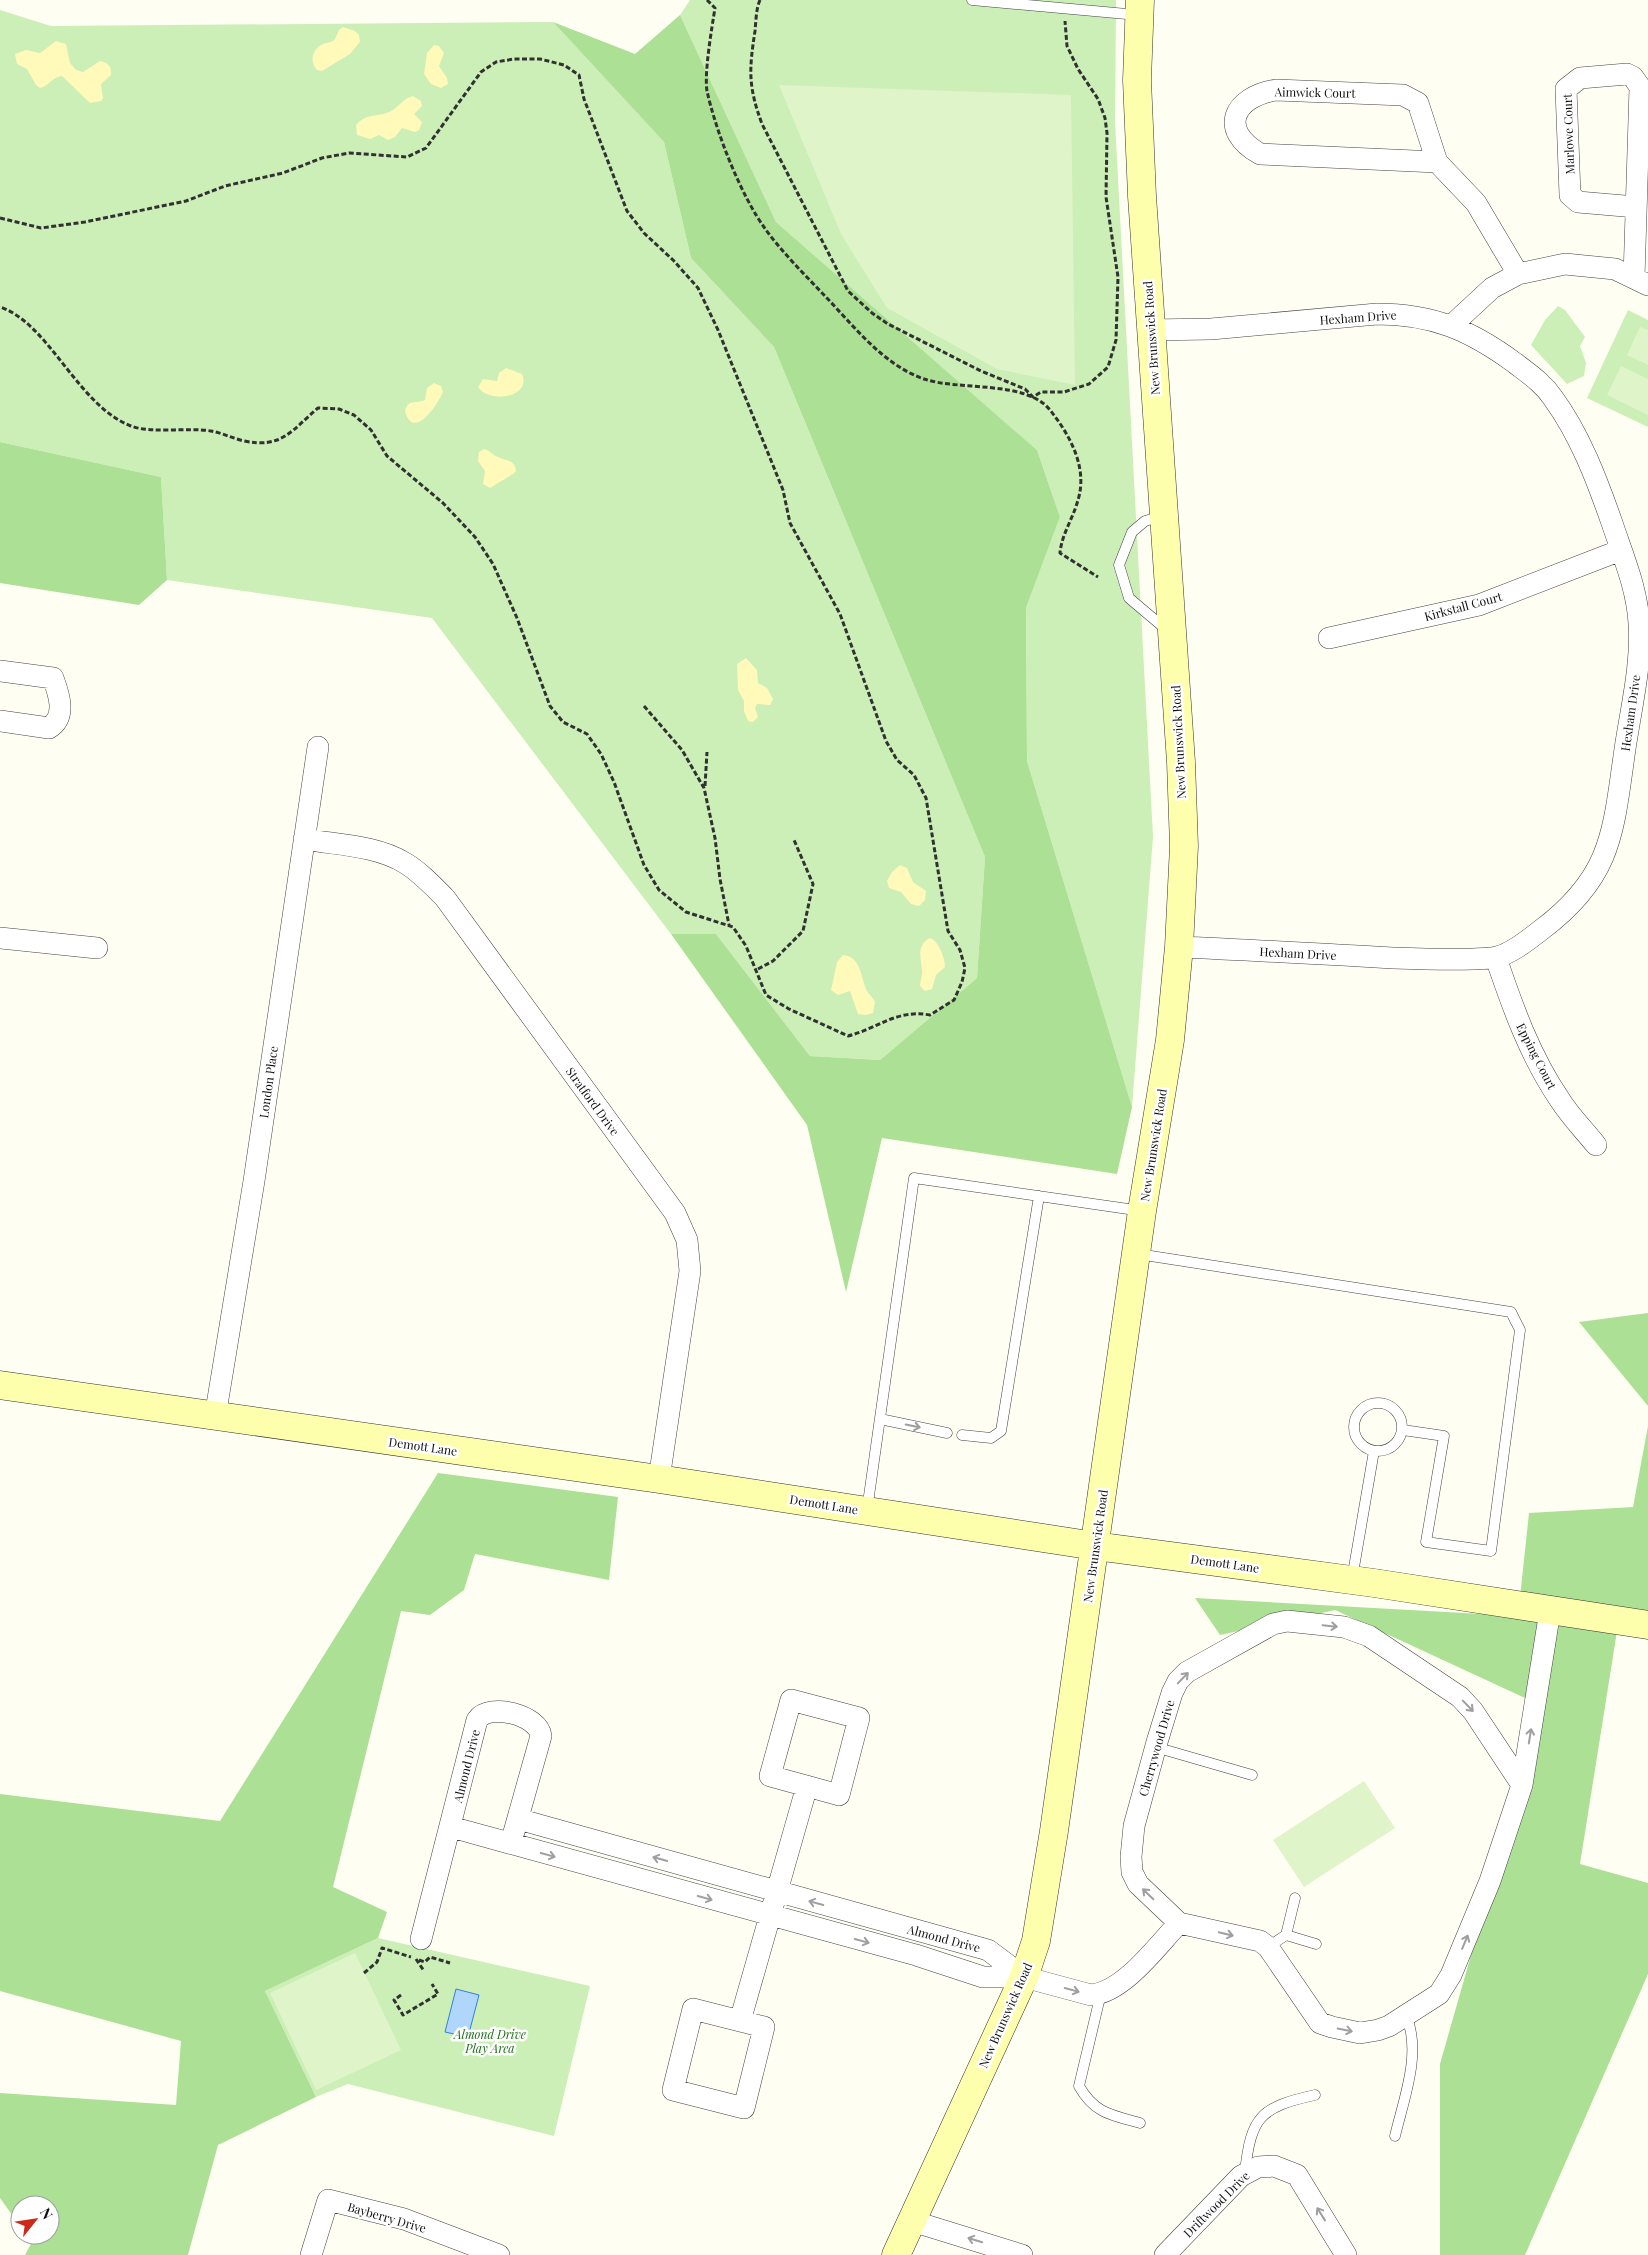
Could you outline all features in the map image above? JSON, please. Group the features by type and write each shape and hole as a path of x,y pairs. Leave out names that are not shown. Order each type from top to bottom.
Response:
{"street":[{"name":"New Brunswick Road","path":"896,2255 1024,1977 1038,1932 1142,1211 1170,1040 1180,947 1184,846 1150,330 1137,80 1140,7"},
{"name":"Marlowe Court","path":"1636,207 1578,202 1570,195 1566,89 1580,78 1626,74 1634,77 1640,86 1636,207 1641,282"},
{"name":"Aimwick Court","path":"1437,162 1260,154 1247,147 1237,136 1234,114 1246,101 1265,92 1276,90 1403,95 1418,103 1437,162 1476,203 1518,274"},
{"path":"1451,326 1492,288 1518,274 1565,264 1615,269 1641,282"},
{"name":"Hexham Drive","path":"1150,330 1211,329 1377,314 1402,314 1432,319 1485,341 1538,381 1553,397 1572,429 1598,484 1621,550 1636,594 1639,625 1638,654 1616,816 1607,849 1596,874 1580,895 1562,913 1528,940 1496,958 1439,960 1180,947"},
{"name":"Kirkstall Court","path":"1329,638 1479,605 1621,550"},
{"path":"0,671 53,678 61,698 55,725 49,728 0,721"},
{"name":"London Place","path":"215,1417 254,1181 318,747"},
{"name":"Stratford Drive","path":"304,839 380,852 403,861 426,879 445,898 675,1213 687,1240 690,1271 659,1479"},
{"path":"0,938 97,948"},
{"name":"Epping Court","path":"1496,958 1516,1016 1536,1061 1561,1101 1596,1145"},
{"name":"Demott Lane","path":"0,1385 659,1479 1095,1546 1352,1580 1648,1625"},
{"path":"1024,1977 1091,1995 1101,1993 1122,1982 1179,1923 1260,1941 1268,1947 1320,2023 1332,2027 1360,2033 1384,2028 1439,1994 1451,1975 1490,1881 1522,1785 1550,1611"},
{"name":"Cherrywood Drive","path":"1179,1923 1138,1884 1132,1872 1131,1857 1134,1826 1155,1747 1172,1693 1178,1681 1187,1672 1273,1624 1287,1621 1344,1627 1369,1636 1460,1697 1473,1711 1522,1785"},
{"path":"791,1700 859,1718 838,1795 807,1786 770,1776 791,1700"},
{"name":"Almond Drive","path":"421,1939 477,1720 481,1714 495,1710 531,1720 540,1731 541,1736 510,1845"},
{"path":"740,2021 768,1916 807,1786"},
{"name":"Almond Drive","path":"518,1819 988,1950 1024,1977"},
{"name":"Almond Drive","path":"451,1827 510,1845 916,1955 983,1977 1024,1977"},
{"path":"693,2009 740,2021 764,2027 744,2108 672,2090 693,2009"},
{"name":"Driftwood Drive","path":"1165,2255 1245,2172 1258,2167 1274,2166 1297,2175 1346,2255"},
{"name":"Bayberry Drive","path":"311,2255 328,2200 404,2219 499,2255"},
{"path":"912,2221 1022,2255"}],"lane":[{"path":"972,0 1140,7"},
{"path":"1163,515 1145,521 1132,532 1119,565 1129,598 1171,633"},
{"path":"867,1511 914,1178 1142,1211"},
{"path":"962,1435 991,1438 1001,1431 1039,1196"},
{"path":"1137,1254 1511,1312 1520,1330 1491,1551 1426,1542 1444,1436 1403,1430"},
{"path":"1379,1402 1394,1408 1402,1421 1403,1430 1396,1444 1382,1451 1374,1451 1360,1443 1354,1428 1358,1413 1364,1407 1379,1402"},
{"path":"880,1419 947,1433"},
{"path":"1352,1580 1374,1451"},
{"path":"1155,1747 1252,1775"},
{"path":"1268,1947 1286,1935 1295,1898"},
{"path":"1286,1935 1316,1944"},
{"path":"1101,1993 1078,2086 1086,2099 1105,2114 1140,2123"},
{"path":"1395,2136 1411,2065 1410,2025 1406,2015"},
{"path":"1245,2172 1248,2139 1262,2114 1288,2101 1315,2095"}],"path":[{"path":"707,0 715,8 710,35 706,89 718,129 742,186 766,229 861,334 906,371 946,384 1039,398 1060,424 1077,456 1081,476 1078,501 1062,536 1060,553 1098,577"},
{"path":"760,0 750,68 750,90 754,104 762,124 848,291 872,313 888,324 981,371 1017,385 1033,397"},
{"path":"1033,397 1041,392 1064,392 1089,384 1108,367 1116,340 1118,277 1106,197 1107,133 1105,118 1098,99 1078,69 1068,46 1066,35"},
{"path":"0,218 41,228 85,222 186,201 225,186 283,173 322,158 349,153 407,157 426,148 481,72 496,62 514,59 540,59 564,65 579,75 584,99 627,211 644,233 674,261 698,288 718,330 782,490 790,523 840,614 886,741 897,760 914,775 926,798 948,931 960,950 965,968 962,982 954,1000 930,1015 913,1012 896,1016 869,1030 848,1036 789,1009 766,995 758,969 733,927 686,912 659,890 644,865 614,782 601,754 587,734 563,722 550,706 517,618 493,564 475,537 450,510 387,456 371,430 354,415 339,409 318,408 292,433 280,440 266,444 244,441 212,431 132,427 111,416 94,400 22,319 0,308"},
{"path":"644,706 682,750 704,788 716,838 720,880 729,926"},
{"path":"704,788 707,752"},
{"path":"758,969 773,961 803,931 813,884 794,840"},
{"path":"364,1973 377,1962 382,1948 425,1962 430,1957 450,1963"},
{"path":"401,1995 394,2000 403,2015 438,1994 432,1984"}],"green space":[{"path":"690,0 1116,0 1115,122 1153,837 1132,1107 1027,761 1026,608 1060,517 1037,450 776,222 680,15"},
{"path":"0,10 51,26 553,22 664,142 691,258 774,347 985,857 977,978 880,1060 810,1056 716,934 671,934 432,618 167,580 161,477 0,442"},
{"path":"680,15 776,222 1037,450 1060,517 1026,608 1027,761 1132,1107 1117,1174 882,1138 846,1292 807,1125 671,934 716,934 810,1056 880,1060 977,978 985,857 774,347 691,258 664,142 553,22 635,54"},
{"path":"779,85 1071,95 1075,385 997,369 887,308 841,234"},
{"path":"1558,306 1565,310 1585,337 1580,346 1586,363 1584,376 1567,384 1531,345 1545,320"},
{"path":"1628,310 1648,320 1648,427 1587,398"},
{"path":"1640,327 1648,330 1648,365 1627,355"},
{"path":"1621,366 1648,379 1648,415 1607,395"},
{"path":"0,442 161,477 167,580 139,605 0,583"},
{"path":"1648,1313 1648,1406 1579,1322"},
{"path":"1648,1426 1648,1635 1617,1631 1580,1864 1648,1883 1648,1974 1525,2255 1440,2255 1440,2064 1542,1706 1335,1610 1220,1635 1195,1598 1518,1616 1529,1513 1633,1507"},
{"path":"438,1473 618,1497 609,1580 475,1554 464,1590 430,1615 401,1611 333,1887 387,1912 378,1938 265,1991 316,2097 218,2145 188,2255 25,2255 30,2245 60,2245 60,2195 10,2195 10,2212 0,2198 0,2093 176,2105 181,2041 0,1991 0,1794 220,1821"},
{"path":"1364,1781 1395,1828 1304,1887 1273,1840"},
{"name":"Almond Drive Play Area","path":"378,1938 590,1986 554,2136 348,2084 316,2097 265,1991"},
{"path":"355,1953 401,2050 316,2090 270,1993"}],"sand":[{"path":"343,27 355,31 359,35 360,42 350,54 322,71 317,70 312,60 314,52 319,46 332,42"},
{"path":"56,41 66,44 70,63 76,70 83,72 100,61 109,65 111,75 101,84 103,98 101,101 90,103 62,76 40,88 36,85 27,69 17,64 15,54 26,50 40,53"},
{"path":"434,45 439,46 444,53 439,66 447,78 448,84 441,88 431,84 424,74 427,53"},
{"path":"413,96 421,101 422,106 414,114 422,122 419,130 415,132 402,128 395,137 388,140 379,135 370,139 357,135 356,125 360,121 393,110 407,98"},
{"path":"506,368 522,374 523,382 521,389 508,396 499,397 491,396 478,387 483,379 497,381 499,373"},
{"path":"434,383 441,386 443,392 440,398 425,418 413,423 405,411 406,407 410,403 425,400 427,388"},
{"path":"484,449 512,462 516,471 490,488 483,484 485,471 478,461 479,452"},
{"path":"746,658 757,670 758,683 767,688 773,699 770,705 757,704 755,708 758,717 753,722 748,721 744,711 744,701 738,690 737,664"},
{"path":"900,865 907,868 913,882 926,891 925,900 919,906 911,904 901,892 889,888 887,881 892,872"},
{"path":"930,938 941,950 945,967 936,975 932,989 925,991 920,986 922,972 920,952 923,944"},
{"path":"843,955 853,959 859,967 866,989 875,1002 873,1013 866,1015 858,1014 850,991 838,995 831,990 837,962"}],"water":[{"path":"456,1989 479,1995 468,2037 445,2032"}]}
